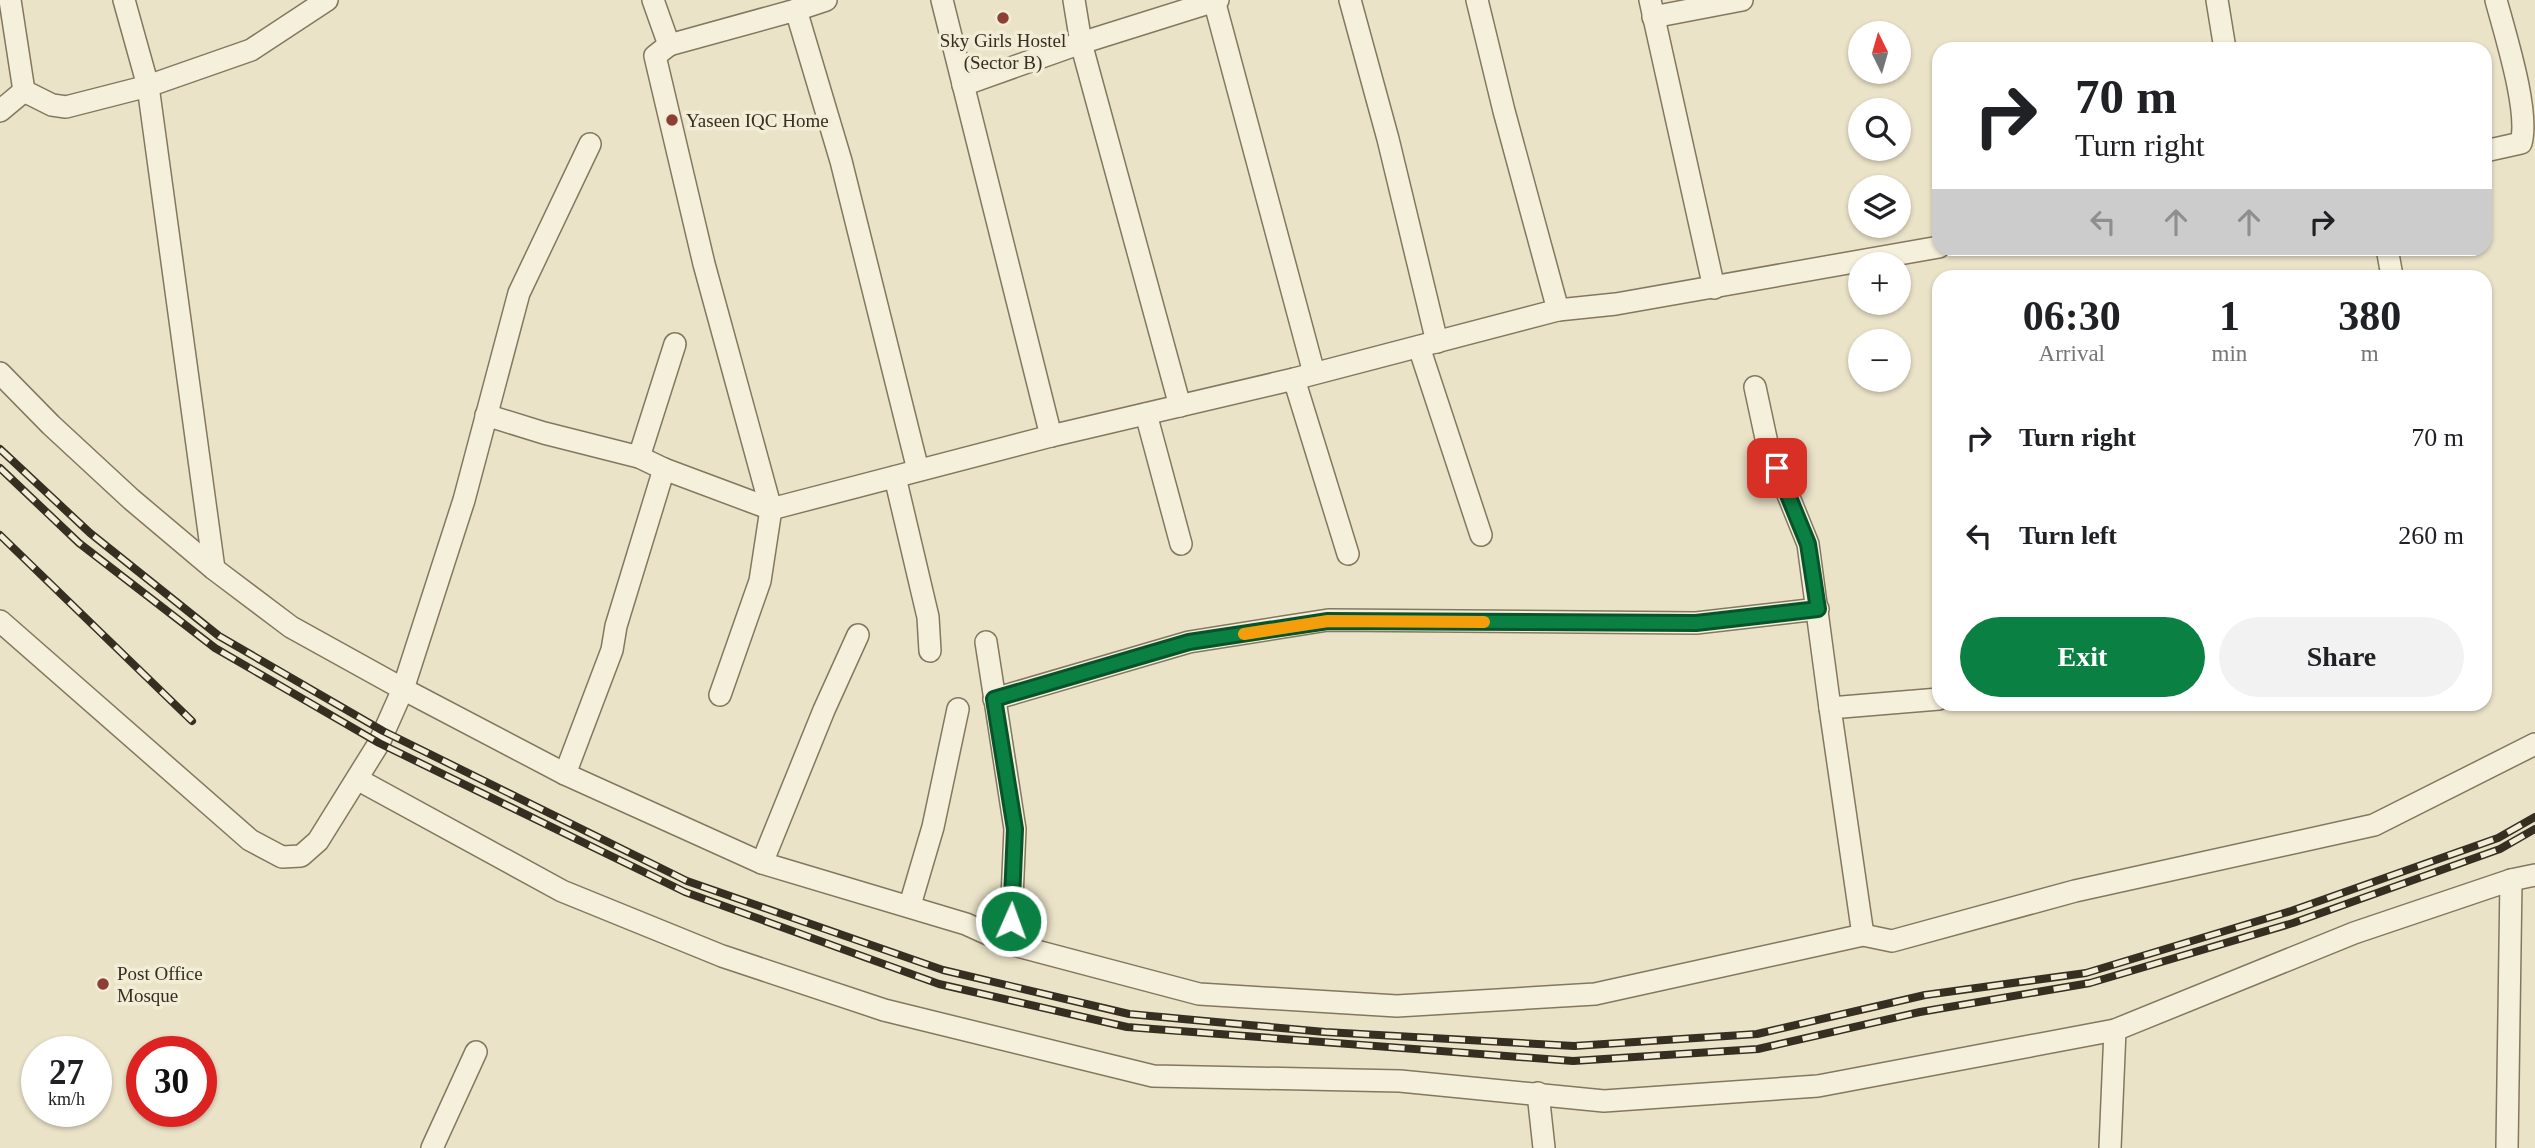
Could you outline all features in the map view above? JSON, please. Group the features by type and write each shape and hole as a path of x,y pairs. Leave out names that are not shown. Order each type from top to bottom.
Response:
{"street":[{"path":"10,0 23,91"},
{"path":"124,0 148,86 214,569"},
{"path":"23,91 52,105 66,107 148,86 251,50 327,0"},
{"path":"653,0 669,45"},
{"path":"720,695 760,581 771,509 704,264 654,57 669,45 827,0"},
{"path":"942,0 1051,436"},
{"path":"1074,0 1081,43 1180,406"},
{"path":"963,85 1215,0 1348,554"},
{"path":"1350,0 1388,139 1428,344 1481,535"},
{"path":"1477,0 1558,310"},
{"path":"1714,288 1651,8 1742,0"},
{"path":"2217,0 2224,42"},
{"path":"2492,149 2521,143 2524,133 2526,74 2496,0"},
{"path":"796,10 841,162 918,470"},
{"path":"0,111 23,91"},
{"path":"0,621 250,840 282,857 301,856 318,841 357,779 379,743 403,690 464,500 519,293 590,144"},
{"path":"486,415 639,457 771,509 1051,436 1304,376 1558,310 1616,304 1714,288 1932,248"},
{"path":"639,457 675,344"},
{"path":"0,373 51,425 131,499 214,569 291,627 403,690 565,775 762,863 910,905 966,924 1010,944 1199,994 1397,1006 1595,994 1863,935 1892,941 2076,891 2374,825 2535,744"},
{"path":"1755,387 1767,443 1808,544 1863,935"},
{"path":"1146,414 1181,544"},
{"path":"565,775 612,650 616,625 664,469"},
{"path":"895,477 928,617 930,650"},
{"path":"994,699 1189,642 1328,621 1696,623 1818,609"},
{"path":"762,863 824,710 858,635"},
{"path":"986,642 1015,829 1010,944"},
{"path":"1830,708 1932,700"},
{"path":"910,905 933,827 958,709"},
{"path":"357,779 562,891 722,956 884,1010 1153,1076 1400,1081 1605,1101 1818,1086 2115,1030 2354,933 2511,880 2535,875"},
{"path":"2507,1148 2511,880"},
{"path":"2110,1148 2115,1030"},
{"path":"432,1148 476,1052"},
{"path":"1538,1093 1544,1148"}],"railway":[{"path":"0,449 90,533 219,636 383,731 687,881 943,970 1129,1014 1325,1032 1574,1046 1757,1034 1925,995 2086,973 2291,911 2498,838 2535,817"},
{"path":"0,468 79,543 215,648 379,743 685,892 939,984 1127,1027 1573,1061 1758,1049 1920,1012 2090,983 2293,923 2500,849 2535,829"},
{"path":"0,535 192,721"}],"slow traffic":[{"path":"1244,634 1328,621 1484,622"}],"place":[{"name":"Sky Girls Hostel (Sector B)","path":"1003,18"},
{"name":"Yaseen IQC Home","path":"672,120"},
{"name":"Post Office Mosque","path":"103,984"}],"route":[{"path":"1011,921 1015,829 994,699 1189,642 1328,621 1696,623 1818,609 1808,544 1777,468"}]}
